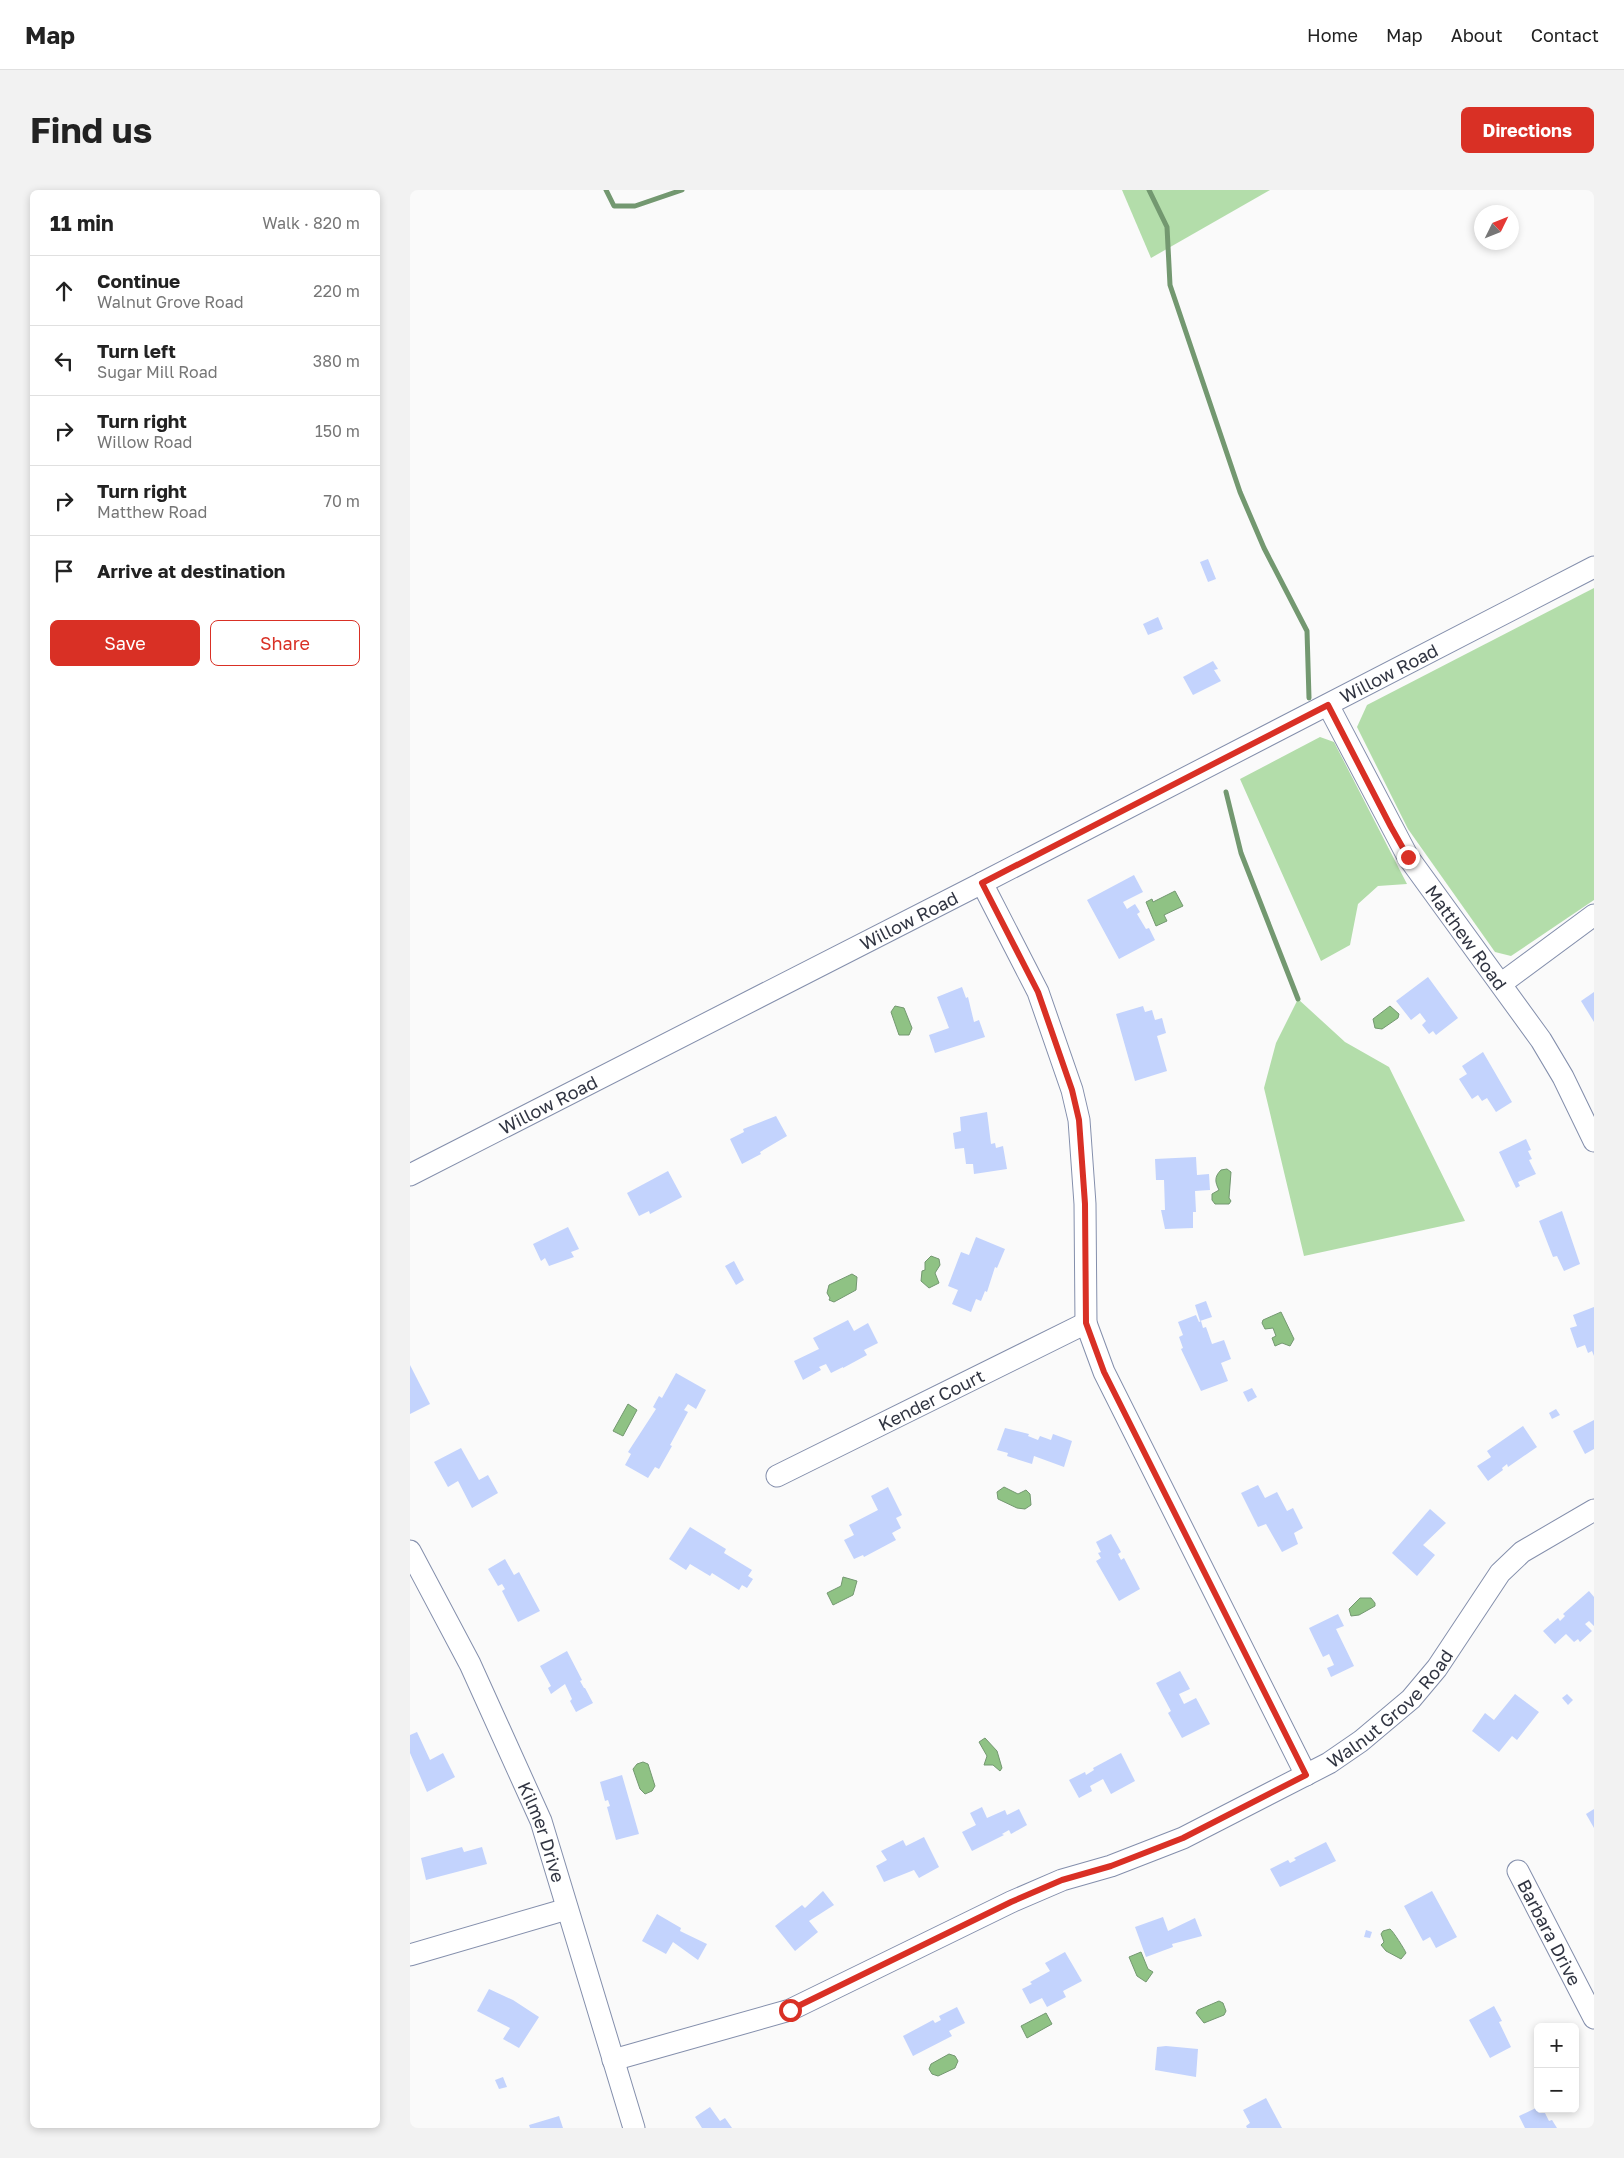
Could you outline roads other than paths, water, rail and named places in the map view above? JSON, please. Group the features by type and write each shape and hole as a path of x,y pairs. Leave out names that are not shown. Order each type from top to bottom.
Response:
{"street":[{"name":"Willow Road","path":"410,1175 982,883 1594,567"},
{"name":"Matthew Road","path":"1328,705 1408,857 1502,983 1563,1077 1594,1141"},
{"path":"982,883 1038,992 1072,1090 1079,1120 1085,1204 1086,1323 1104,1372 1136,1439 1306,1775"},
{"path":"1502,983 1594,915"},
{"name":"Kender Court","path":"777,1476 1086,1323"},
{"name":"Walnut Grove Road","path":"613,2060 790,2010 1011,1902 1062,1880 1111,1866 1183,1838 1306,1775 1361,1741 1411,1699 1437,1668 1495,1580 1522,1552 1594,1510"},
{"name":"Kilmer Drive","path":"410,1551 470,1664 529,1790 541,1821 634,2128"},
{"name":"Barbara Drive","path":"1518,1871 1594,2018"},
{"path":"410,1955 567,1909"}],"waterway":[{"path":"606,190 614,206 635,206 682,190"},
{"path":"1149,190 1167,227 1170,285 1240,492 1264,548 1307,631 1309,698"},
{"path":"1226,792 1241,853 1298,999"}]}
